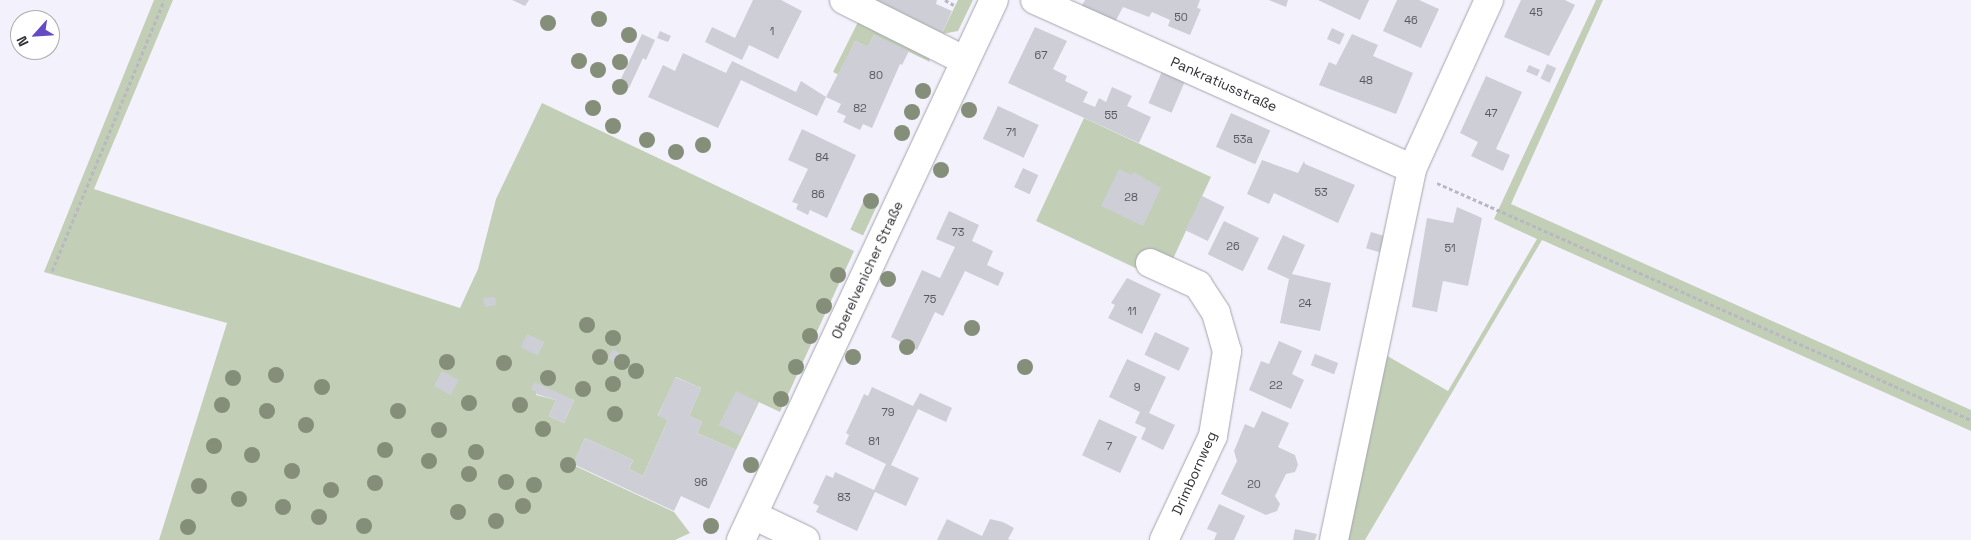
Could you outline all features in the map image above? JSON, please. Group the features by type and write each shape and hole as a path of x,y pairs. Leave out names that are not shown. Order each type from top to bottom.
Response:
{"street":[{"path":"844,0 964,60"},
{"name":"Oberelvenicher Straße","path":"741,540 964,60 994,0"},
{"name":"Pankratiusstraße","path":"1035,0 1422,174"},
{"path":"1334,540 1422,174 1489,0"},
{"name":"Drimbornweg","path":"1150,263 1198,285 1216,313 1227,351 1213,436 1164,540"},
{"path":"753,515 805,540"}],"path":[{"path":"52,271 164,0"},
{"path":"945,0 954,4"},
{"path":"1422,174 1971,420"}],"green space":[{"path":"154,0 173,0 94,189 460,308 478,269 496,199 542,103 854,251 780,412 759,402 736,450 697,433 702,422 689,416 701,388 676,377 658,415 668,420 643,476 629,469 633,460 585,438 573,465 674,512 690,533 675,540 159,540 227,323 44,272","holes":["531,389 574,400 564,423 549,416 556,400 536,395 537,391"]},
{"path":"860,0 875,0 942,33 958,0 973,0 958,31 937,35"},
{"path":"1596,0 1603,0 1511,204 1971,410 1971,431 1542,240 1365,540 1324,540 1384,354 1448,391 1537,239 1494,219"},
{"path":"859,20 928,55 930,62 874,35 868,47 855,41 839,75 833,72"},
{"path":"1084,118 1211,177 1172,261 1146,273 1036,221"},
{"path":"866,196 879,202 863,235 850,230"}],"building":[{"path":"512,0 529,0 525,6"},
{"path":"753,0 781,0 802,11 778,59 749,45 742,60 705,42 712,27 735,38"},
{"path":"875,0 937,0 936,4 952,11 942,33"},
{"path":"1085,0 1200,0 1197,8 1201,9 1190,35 1168,26 1170,20 1152,12 1149,17 1123,7 1115,22 1081,7"},
{"path":"1269,0 1288,0 1286,7"},
{"path":"1318,0 1369,0 1360,20"},
{"path":"1397,0 1419,0 1439,9 1421,48 1383,31"},
{"path":"1521,0 1565,0 1575,5 1549,56 1504,37"},
{"path":"1035,27 1067,41 1053,69 1067,76 1065,81 1088,92 1083,102 1095,107 1099,98 1106,102 1112,87 1132,96 1127,106 1151,117 1139,143 1008,83"},
{"path":"1332,28 1345,34 1340,45 1327,39"},
{"path":"660,31 671,36 668,42 657,38"},
{"path":"642,34 655,40 646,60 643,58 629,88 619,83"},
{"path":"1352,34 1378,45 1373,56 1413,73 1396,114 1319,85 1329,62 1336,65"},
{"path":"874,35 909,51 902,65 900,64 872,128 863,124 860,130 843,122 846,116 837,112 841,104 826,97 855,41 868,47"},
{"path":"683,53 726,73 732,61 796,92 801,81 826,97 817,116 741,80 718,128 648,97 663,65 675,71"},
{"path":"1547,64 1556,68 1550,83 1540,79"},
{"path":"1529,65 1540,70 1537,76 1526,71"},
{"path":"1163,69 1186,79 1172,113 1149,103"},
{"path":"1486,76 1522,92 1496,149 1510,155 1503,171 1471,156 1478,142 1460,133"},
{"path":"998,106 1039,125 1024,158 983,139"},
{"path":"1231,113 1270,130 1255,164 1216,147"},
{"path":"802,129 856,155 827,218 810,210 808,215 796,209 798,204 792,202 808,169 788,160"},
{"path":"1262,160 1298,173 1304,161 1305,164 1355,185 1338,223 1274,193 1269,204 1247,194"},
{"path":"1023,168 1038,175 1030,194 1014,187"},
{"path":"1119,169 1132,175 1134,172 1161,188 1143,226 1101,206"},
{"path":"1202,196 1224,207 1208,241 1185,230"},
{"path":"1457,207 1482,218 1468,286 1443,281 1437,312 1412,307 1427,218 1453,223"},
{"path":"949,211 979,225 972,241 993,251 987,265 1004,273 998,286 965,271 943,316 935,312 917,350 891,337 922,270 940,278 955,247 936,239"},
{"path":"1224,221 1259,238 1243,271 1208,254"},
{"path":"1371,232 1384,236 1379,252 1366,248"},
{"path":"1283,235 1305,245 1292,274 1331,283 1320,331 1280,323 1289,279 1267,269"},
{"path":"1127,278 1161,294 1142,334 1108,318 1115,305 1111,303"},
{"path":"495,297 496,305 485,307 483,298"},
{"path":"1155,332 1189,348 1179,371 1144,355"},
{"path":"527,334 544,342 538,356 521,348"},
{"path":"1279,341 1302,351 1292,374 1304,380 1291,409 1249,390 1261,361 1269,364"},
{"path":"613,349 619,353 615,362 608,359"},
{"path":"1315,354 1338,363 1334,374 1311,365"},
{"path":"1127,359 1166,377 1149,413 1175,425 1163,450 1141,439 1146,428 1135,423 1140,412 1109,397"},
{"path":"442,371 459,380 451,395 434,386"},
{"path":"675,377 701,388 689,416 702,422 697,433 736,450 709,509 681,496 674,511 573,464 585,438 633,460 629,469 643,476 668,420 658,416"},
{"path":"534,382 574,400 564,423 549,416 556,400 536,394 537,391 531,389"},
{"path":"872,387 913,406 920,393 952,408 946,422 918,409 891,465 919,478 906,506 875,492 857,531 816,512 819,506 813,503 826,475 833,478 835,472 874,490 886,464 845,444 849,435 846,433 864,394 868,396"},
{"path":"736,391 758,402 741,436 719,425"},
{"path":"1262,411 1289,423 1278,447 1295,455 1298,465 1295,472 1286,474 1275,496 1280,504 1277,511 1266,515 1221,494 1237,461 1234,451 1245,424 1254,428"},
{"path":"1099,419 1137,437 1120,473 1082,455"},
{"path":"1219,504 1245,516 1234,540 1214,540 1217,533 1207,529"},
{"path":"947,519 982,536 990,519 1003,522 1014,528 1008,539 1011,540 937,540"},
{"path":"1295,529 1317,534 1315,540 1293,540"}]}
